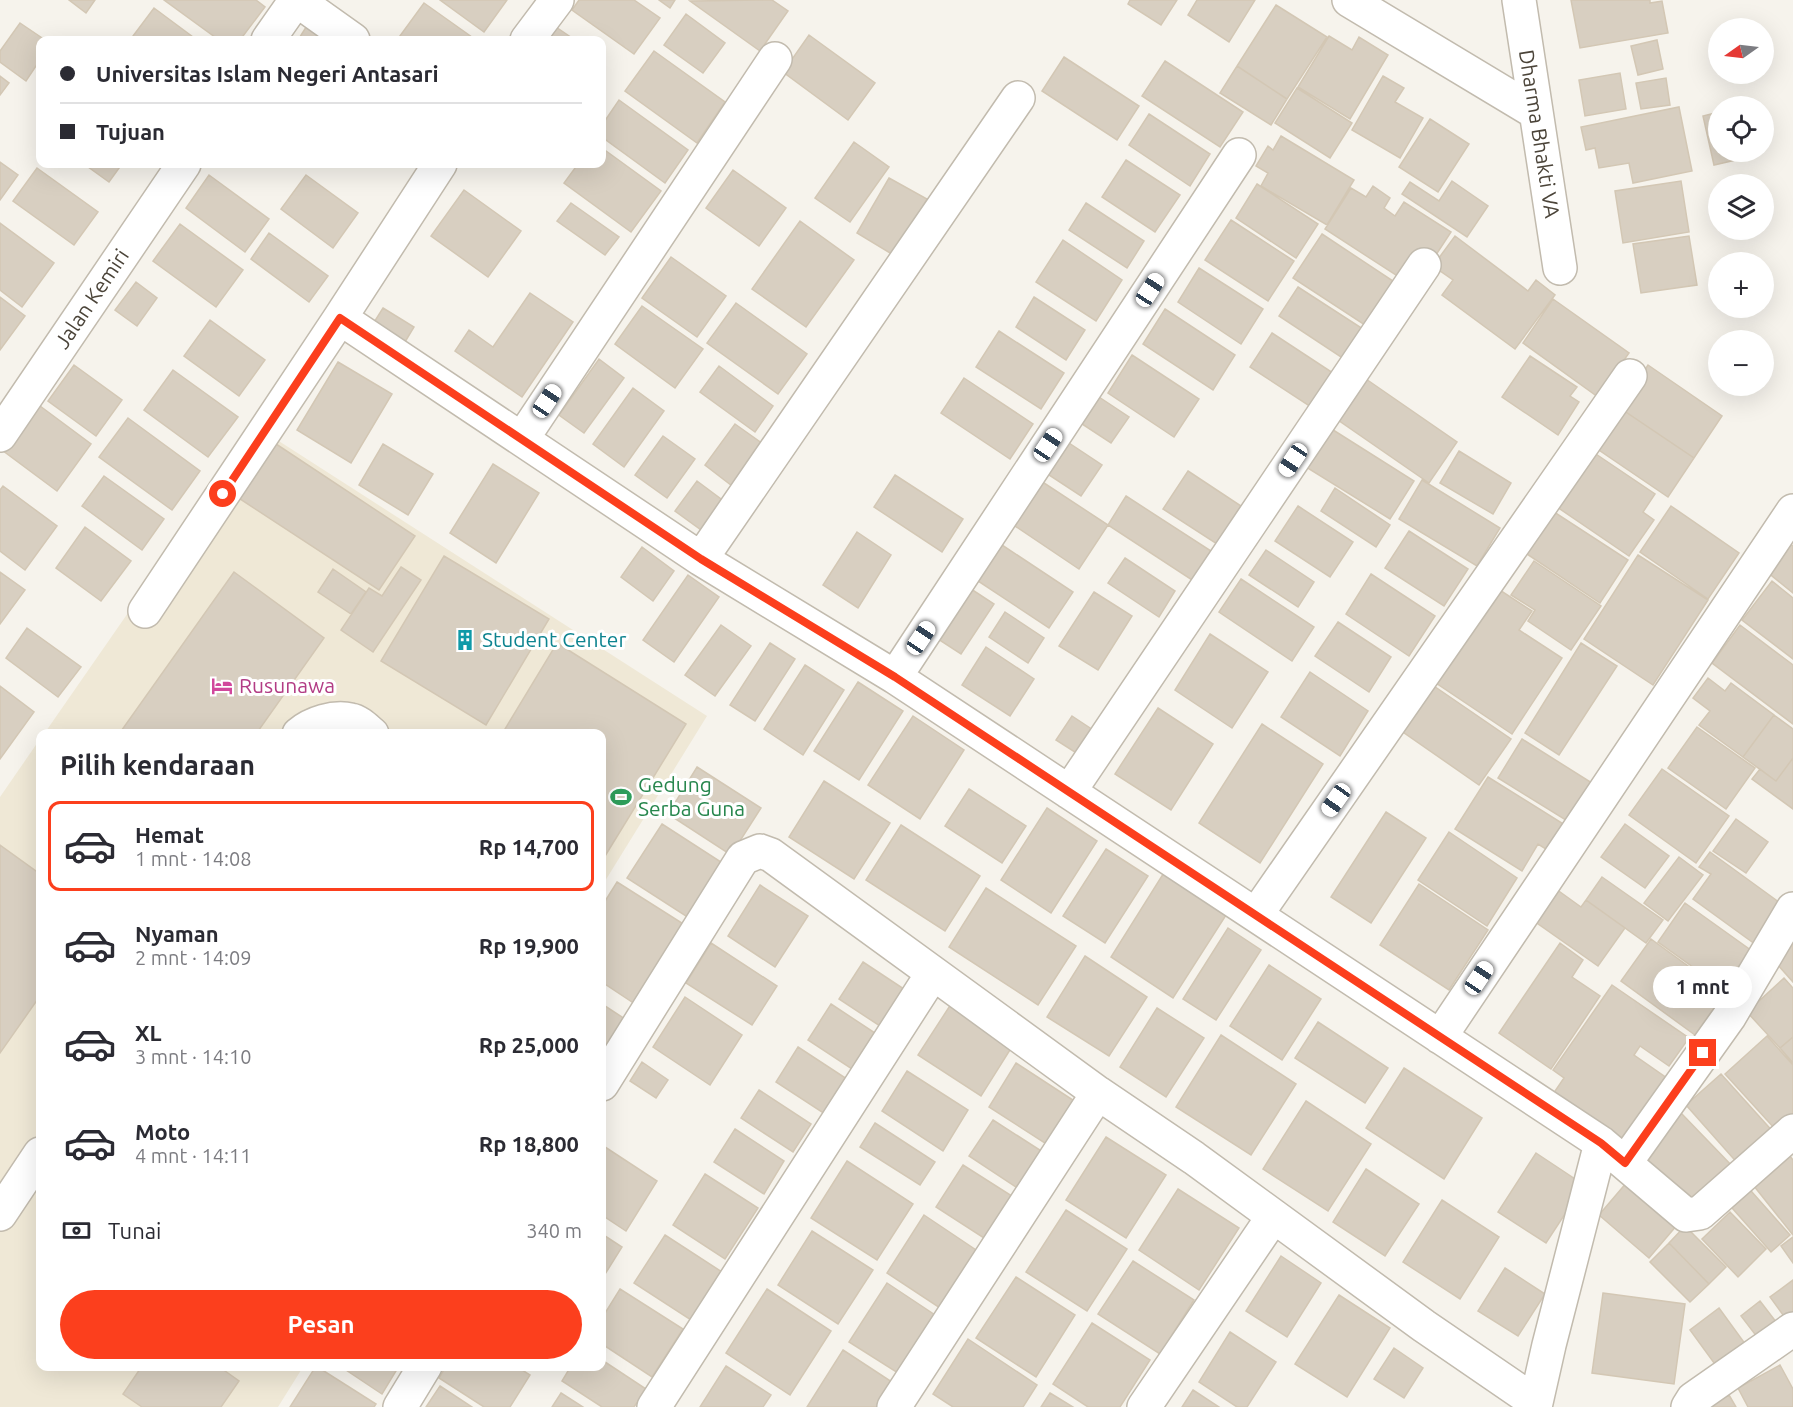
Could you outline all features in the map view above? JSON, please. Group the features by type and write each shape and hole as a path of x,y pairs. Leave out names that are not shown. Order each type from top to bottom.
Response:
{"street":[{"path":"271,36 296,0 347,36"},
{"path":"530,36 557,0"},
{"path":"1349,0 1535,112"},
{"name":"Dharma Bhakti VA","path":"1519,0 1560,268"},
{"path":"522,439 775,59"},
{"path":"701,559 1018,98"},
{"path":"895,677 1239,155"},
{"name":"Jalan Kemiri","path":"0,435 181,168"},
{"path":"145,611 437,168"},
{"path":"1069,792 1424,265"},
{"path":"340,318 701,559 895,677 1440,1036 1613,1153 1686,1215 1700,1213 1793,1131"},
{"path":"1256,915 1630,376"},
{"path":"1440,1036 1793,511"},
{"path":"307,729 333,720 352,720 365,729"},
{"path":"606,1078 743,858 760,851 771,855 1098,1093 1194,1158 1535,1405 1613,1153 1730,1017 1793,909"},
{"path":"654,1407 933,973"},
{"path":"894,1407 1098,1093"},
{"path":"0,1214 36,1160"},
{"path":"1144,1407 1274,1217"},
{"path":"1688,1407 1693,1399 1793,1329"},
{"path":"400,1407 422,1371"}],"shaded area":[{"path":"257,427 707,716 606,880 606,729 47,729"},
{"path":"36,745 36,1371 300,1371 278,1407 0,1407 0,797"}],"building":[{"path":"69,0 95,0 86,13"},
{"path":"164,0 256,0 265,7 243,36 214,36"},
{"path":"440,0 507,0 484,32"},
{"path":"579,0 634,0 660,18 634,54 572,10"},
{"path":"659,0 675,0 670,8"},
{"path":"772,0 788,11 760,51 690,1"},
{"path":"1130,0 1177,0 1161,25 1128,4"},
{"path":"1197,0 1255,0 1229,42 1188,15"},
{"path":"1571,0 1650,0 1650,3 1662,1 1668,33 1580,48"},
{"path":"424,3 470,36 400,36"},
{"path":"1276,5 1327,37 1287,99 1237,66"},
{"path":"154,8 192,36 133,36"},
{"path":"686,14 725,43 703,73 664,45"},
{"path":"20,23 39,36 36,36 36,66 26,81 0,62 0,51"},
{"path":"308,24 328,36 300,36"},
{"path":"553,25 569,36 545,36"},
{"path":"809,35 875,83 848,120 783,72"},
{"path":"1329,36 1352,50 1359,37 1388,55 1350,119 1298,87"},
{"path":"1657,40 1663,69 1638,75 1631,46"},
{"path":"654,51 725,102 697,143 625,91"},
{"path":"1064,57 1139,106 1117,140 1042,91"},
{"path":"1165,61 1243,112 1220,147 1142,96"},
{"path":"1237,66 1287,99 1271,125 1220,93"},
{"path":"1620,73 1626,109 1585,116 1579,80"},
{"path":"0,76 9,83 0,95"},
{"path":"1383,76 1404,88 1395,102 1423,118 1400,158 1352,130"},
{"path":"1666,78 1670,105 1641,109 1636,83"},
{"path":"1297,88 1352,123 1330,158 1275,123"},
{"path":"619,100 688,150 665,183 606,140 606,119"},
{"path":"1679,107 1692,171 1633,183 1629,163 1599,168 1595,148 1586,150 1581,127"},
{"path":"1149,114 1210,154 1190,186 1129,145"},
{"path":"1708,115 1708,138 1703,116"},
{"path":"1430,119 1469,144 1438,192 1399,167"},
{"path":"1281,136 1354,180 1327,225 1261,186 1268,173 1256,166 1268,146 1273,150"},
{"path":"854,142 889,167 850,222 815,198"},
{"path":"606,151 661,191 631,232 564,183 575,168 606,168"},
{"path":"1126,160 1180,195 1155,232 1102,197"},
{"path":"0,162 18,175 0,200"},
{"path":"37,168 98,212 74,245 13,201"},
{"path":"90,168 119,168 109,182"},
{"path":"733,170 786,208 759,246 706,208"},
{"path":"209,175 269,219 245,252 186,208"},
{"path":"306,175 358,213 333,248 281,209"},
{"path":"889,178 927,199 895,256 857,233"},
{"path":"1452,181 1488,206 1467,237 1402,194 1410,182 1439,201"},
{"path":"1681,181 1689,232 1623,243 1615,191"},
{"path":"1257,184 1318,224 1296,258 1236,218"},
{"path":"1373,186 1390,198 1384,208 1395,216 1404,202 1451,232 1430,264 1402,279 1325,229 1351,188 1366,197"},
{"path":"464,190 521,231 488,277 431,236"},
{"path":"571,203 619,237 605,255 557,221"},
{"path":"1086,203 1144,241 1127,268 1069,230"},
{"path":"1231,220 1294,261 1268,301 1205,260"},
{"path":"800,221 854,260 806,327 752,289"},
{"path":"0,223 54,263 22,307 0,290"},
{"path":"180,224 243,270 216,307 153,261"},
{"path":"269,233 328,276 309,302 251,259"},
{"path":"1322,234 1399,285 1371,329 1293,278"},
{"path":"1455,236 1528,291 1536,280 1555,295 1515,349 1442,295 1453,280 1433,266"},
{"path":"1689,236 1697,285 1641,293 1633,244"},
{"path":"1063,240 1122,280 1096,321 1036,282"},
{"path":"671,257 726,296 697,337 642,298"},
{"path":"1199,268 1263,309 1241,344 1178,302"},
{"path":"136,282 157,298 137,326 115,310"},
{"path":"1298,287 1363,329 1344,359 1279,316"},
{"path":"530,293 573,322 522,397 455,351 469,330 493,347"},
{"path":"0,297 25,316 0,350"},
{"path":"1034,297 1085,330 1066,360 1016,327"},
{"path":"1553,299 1629,353 1598,397 1523,343"},
{"path":"736,303 807,354 778,394 707,343"},
{"path":"642,306 703,349 675,388 615,344"},
{"path":"383,308 414,327 402,347 371,327"},
{"path":"1165,309 1235,355 1213,390 1143,344"},
{"path":"210,320 265,360 239,396 184,356"},
{"path":"999,331 1064,373 1041,409 976,367"},
{"path":"1272,333 1333,373 1311,407 1250,367"},
{"path":"1132,355 1199,399 1174,437 1108,393"},
{"path":"1530,356 1577,387 1570,396 1579,402 1558,435 1502,397"},
{"path":"599,359 624,378 584,433 559,415"},
{"path":"338,362 392,394 351,463 297,430"},
{"path":"74,365 122,400 96,436 48,401"},
{"path":"1648,365 1722,416 1694,458 1620,408"},
{"path":"719,366 773,406 755,432 700,392"},
{"path":"173,370 238,417 208,457 144,410"},
{"path":"964,378 1033,424 1010,459 941,413"},
{"path":"1366,379 1457,442 1429,483 1338,420"},
{"path":"633,388 664,411 624,467 593,444"},
{"path":"1096,395 1129,417 1111,443 1079,422"},
{"path":"36,403 91,444 57,491 2,450"},
{"path":"1620,408 1694,458 1668,497 1593,446"},
{"path":"128,418 200,471 172,510 99,457"},
{"path":"735,424 766,446 736,489 705,465"},
{"path":"1330,428 1414,481 1390,519 1306,467"},
{"path":"663,436 695,459 667,498 635,475"},
{"path":"270,440 415,536 379,590 234,495"},
{"path":"1066,441 1102,465 1081,496 1046,473"},
{"path":"383,444 433,474 408,515 359,485"},
{"path":"1584,446 1655,494 1643,512 1654,520 1629,556 1557,507"},
{"path":"1459,451 1511,483 1493,514 1440,483"},
{"path":"493,464 539,493 496,563 450,533"},
{"path":"1188,471 1241,506 1217,544 1163,509"},
{"path":"895,475 963,519 942,552 874,507"},
{"path":"104,476 164,519 142,550 82,506"},
{"path":"1422,480 1500,528 1477,566 1399,519"},
{"path":"697,481 729,505 708,535 675,511"},
{"path":"1041,481 1108,525 1079,569 1012,524"},
{"path":"3,486 57,526 25,570 0,551 0,490"},
{"path":"1335,488 1390,525 1376,547 1321,511"},
{"path":"1126,496 1211,551 1192,580 1108,525"},
{"path":"1298,506 1353,542 1330,577 1275,541"},
{"path":"1671,506 1739,553 1708,599 1640,552"},
{"path":"1548,508 1628,560 1600,603 1521,550"},
{"path":"85,527 131,561 101,601 56,568"},
{"path":"1409,531 1468,569 1444,606 1385,568"},
{"path":"857,532 891,555 858,608 823,585"},
{"path":"1785,540 1793,546 1793,593 1762,568"},
{"path":"999,543 1073,592 1049,628 975,579"},
{"path":"642,547 674,571 653,601 621,577"},
{"path":"1266,550 1314,582 1298,607 1249,575"},
{"path":"1638,555 1708,600 1653,685 1584,639"},
{"name":"Student Center","path":"444,556 549,619 486,725 381,661"},
{"path":"1125,558 1175,591 1159,617 1108,583"},
{"path":"1534,561 1601,606 1571,650 1528,621 1535,610 1511,595"},
{"path":"401,567 421,580 373,652 341,630 369,588 382,596"},
{"path":"333,569 366,592 351,614 318,592"},
{"path":"0,572 25,590 0,624"},
{"name":"Rusunawa","path":"234,572 324,638 260,729 123,729"},
{"path":"1371,574 1435,616 1409,656 1346,614"},
{"path":"688,575 719,597 674,662 643,640"},
{"path":"1241,579 1314,627 1292,661 1219,612"},
{"path":"1772,581 1793,598 1793,659 1742,620"},
{"path":"1492,585 1532,611 1519,630 1562,658 1512,734 1430,679"},
{"path":"971,589 994,604 961,654 938,639"},
{"path":"1094,592 1132,616 1098,670 1059,646"},
{"path":"1005,612 1044,638 1028,663 989,637"},
{"path":"1338,622 1391,657 1369,692 1315,656"},
{"path":"721,625 751,646 715,696 685,675"},
{"path":"1740,625 1793,665 1793,724 1712,663"},
{"path":"27,628 81,667 58,697 6,658"},
{"path":"1210,634 1268,672 1232,728 1175,690"},
{"name":"Gedung Serba Guna","path":"557,643 686,724 606,854 606,729 505,729"},
{"path":"770,643 795,659 755,721 730,705"},
{"path":"1581,643 1617,666 1559,755 1525,733"},
{"path":"986,647 1034,679 1010,716 962,685"},
{"path":"805,665 844,690 803,755 764,729"},
{"path":"1310,672 1368,711 1340,756 1281,717"},
{"path":"1708,678 1725,691 1731,683 1774,715 1743,757 1699,725 1710,711 1693,698"},
{"path":"858,682 903,711 859,780 814,751"},
{"path":"1431,684 1511,739 1479,785 1400,730"},
{"path":"0,686 34,712 0,759"},
{"path":"1158,708 1213,744 1171,810 1115,774"},
{"path":"1774,715 1793,729 1793,758 1776,781 1743,757"},
{"path":"913,716 964,750 920,819 868,785"},
{"path":"1072,716 1096,732 1081,756 1056,740"},
{"path":"1262,724 1323,764 1260,863 1199,823"},
{"path":"1697,727 1755,768 1726,809 1668,768"},
{"path":"1522,739 1592,783 1569,822 1498,778"},
{"path":"1793,758 1793,809 1752,779 1760,769 1776,781"},
{"path":"697,767 761,808 731,855 668,814"},
{"path":"1662,769 1729,816 1696,863 1629,815"},
{"path":"1488,777 1565,825 1549,851 1538,844 1522,871 1455,829"},
{"path":"824,781 890,823 854,879 789,837"},
{"path":"969,789 1026,826 1002,863 945,826"},
{"path":"1047,808 1097,841 1051,913 1001,880"},
{"path":"1386,812 1426,838 1371,923 1331,897"},
{"path":"1736,819 1768,842 1746,873 1713,851"},
{"path":"662,824 724,864 689,918 627,878"},
{"path":"1625,824 1669,856 1645,888 1601,857"},
{"path":"901,825 980,876 945,931 866,880"},
{"path":"1449,832 1517,878 1487,926 1418,880"},
{"path":"0,845 36,871 36,1002 0,1053"},
{"path":"1106,849 1148,876 1105,943 1063,916"},
{"path":"1710,852 1787,908 1759,947 1693,899 1711,874 1699,867"},
{"path":"1679,857 1703,875 1668,921 1644,903"},
{"path":"1165,871 1228,912 1173,998 1111,957"},
{"path":"1602,877 1663,920 1646,943 1586,900"},
{"path":"617,882 685,925 635,1004 606,985 606,900"},
{"path":"1419,884 1488,930 1449,990 1380,945"},
{"path":"760,885 808,916 775,967 728,936"},
{"path":"986,888 1076,946 1038,1005 949,947"},
{"path":"1556,889 1581,907 1586,900 1625,928 1598,966 1534,921"},
{"path":"1685,903 1752,951 1725,990 1658,942"},
{"path":"1228,928 1261,950 1216,1020 1183,999"},
{"path":"1793,936 1793,982 1770,956"},
{"path":"1651,939 1725,993 1695,1035 1621,981"},
{"path":"711,943 777,986 752,1025 686,983"},
{"path":"1560,943 1583,960 1572,977 1600,996 1551,1069 1499,1033"},
{"path":"1085,956 1147,997 1109,1056 1047,1017"},
{"path":"863,962 910,993 886,1030 839,999"},
{"path":"1269,965 1321,999 1282,1060 1230,1026"},
{"path":"1784,978 1793,988 1793,1037 1780,1048 1747,1012"},
{"path":"1612,985 1689,1038 1669,1066 1640,1046 1634,1055 1674,1083 1629,1147 1553,1094 1564,1078 1553,1070"},
{"path":"685,997 742,1035 710,1085 653,1047"},
{"path":"953,1001 1015,1042 981,1096 918,1055"},
{"path":"831,1004 878,1035 855,1071 808,1040"},
{"path":"606,1007 625,1019 606,1050"},
{"path":"1157,1008 1204,1038 1166,1097 1120,1067"},
{"path":"1318,1022 1388,1068 1365,1103 1295,1058"},
{"path":"1221,1035 1296,1084 1251,1155 1176,1107"},
{"path":"1767,1036 1793,1065 1793,1115 1776,1130 1725,1074"},
{"path":"1793,1037 1793,1063 1780,1048"},
{"path":"798,1047 850,1081 828,1116 776,1082"},
{"path":"642,1062 668,1080 656,1098 630,1081"},
{"path":"1016,1063 1079,1104 1051,1147 989,1107"},
{"path":"1404,1068 1482,1118 1444,1179 1366,1128"},
{"path":"907,1071 968,1110 943,1151 882,1111"},
{"path":"1721,1074 1775,1134 1740,1166 1686,1105"},
{"path":"759,1090 811,1124 793,1152 741,1118"},
{"path":"1306,1101 1371,1144 1328,1211 1263,1169"},
{"path":"1681,1113 1736,1170 1694,1210 1639,1153"},
{"path":"993,1120 1046,1154 1022,1191 969,1156"},
{"path":"875,1123 935,1162 920,1185 860,1147"},
{"path":"735,1129 784,1161 764,1194 714,1162"},
{"path":"1106,1137 1166,1175 1126,1238 1066,1200"},
{"path":"606,1148 657,1181 626,1231 606,1218"},
{"path":"1786,1151 1793,1160 1793,1235 1750,1181"},
{"path":"1536,1153 1584,1185 1546,1243 1498,1212"},
{"path":"847,1161 913,1204 877,1260 811,1218"},
{"path":"963,1165 1015,1198 987,1240 936,1207"},
{"path":"1366,1169 1419,1204 1385,1256 1333,1222"},
{"path":"705,1174 758,1208 725,1259 673,1225"},
{"path":"1633,1175 1683,1218 1649,1258 1599,1215"},
{"path":"1744,1183 1790,1235 1771,1252 1725,1200"},
{"path":"1178,1189 1239,1228 1199,1290 1139,1250"},
{"path":"1442,1200 1499,1237 1460,1299 1403,1262"},
{"path":"1066,1210 1127,1249 1087,1311 1026,1272"},
{"path":"1730,1212 1766,1249 1738,1277 1702,1239"},
{"path":"924,1215 979,1252 943,1310 887,1273"},
{"path":"1685,1226 1726,1267 1709,1284 1669,1243"},
{"path":"812,1231 873,1270 838,1324 778,1285"},
{"path":"665,1235 722,1272 691,1320 634,1283"},
{"path":"606,1237 622,1247 606,1273"},
{"path":"1793,1237 1793,1263 1781,1246"},
{"path":"1669,1243 1709,1284 1690,1302 1650,1262"},
{"path":"1281,1256 1321,1283 1287,1337 1246,1311"},
{"path":"1133,1261 1194,1300 1160,1354 1098,1314"},
{"path":"1505,1268 1545,1294 1518,1336 1478,1311"},
{"path":"1016,1277 1075,1315 1036,1377 976,1338"},
{"path":"1793,1280 1793,1325 1791,1326 1770,1297"},
{"path":"887,1283 935,1315 898,1373 849,1342"},
{"path":"620,1289 683,1329 652,1377 606,1347 606,1312"},
{"path":"767,1289 831,1331 790,1395 726,1353"},
{"path":"1603,1293 1685,1304 1674,1384 1592,1373"},
{"path":"1339,1295 1390,1328 1347,1397 1295,1364"},
{"path":"1760,1301 1783,1331 1764,1346 1741,1316"},
{"path":"1719,1308 1746,1345 1717,1367 1690,1330"},
{"path":"1092,1323 1150,1360 1120,1407 1088,1407 1053,1384"},
{"path":"1230,1332 1276,1362 1247,1407 1237,1407 1199,1382"},
{"path":"968,1339 1037,1385 1023,1407 953,1407 933,1394"},
{"path":"1394,1348 1423,1368 1404,1398 1374,1379"},
{"path":"843,1350 895,1384 880,1407 807,1407"},
{"path":"606,1363 646,1389 634,1407 602,1407 562,1381 568,1371 606,1371"},
{"path":"1780,1365 1793,1389 1793,1407 1748,1407 1738,1388"},
{"path":"726,1366 771,1395 763,1407 700,1407"},
{"path":"139,1371 225,1371 239,1381 221,1407 142,1407 123,1394"},
{"path":"313,1371 324,1371 376,1404 374,1407 290,1407"},
{"path":"348,1371 396,1371 382,1394"},
{"path":"443,1371 524,1371 530,1375 510,1407 484,1407 439,1378"},
{"path":"440,1386 472,1407 426,1407"},
{"path":"1193,1390 1219,1407 1182,1407"},
{"path":"561,1393 583,1407 552,1407"},
{"path":"1050,1393 1073,1407 1041,1407"},
{"path":"1729,1395 1736,1407 1707,1407"}],"place":[{"name":"Student Center","path":"465,640"},
{"name":"Rusunawa","path":"222,686"},
{"name":"Gedung Serba Guna","path":"621,797"}],"route":[{"path":"223,494 340,318 701,559 895,677 1601,1143 1625,1163 1703,1053"}]}
